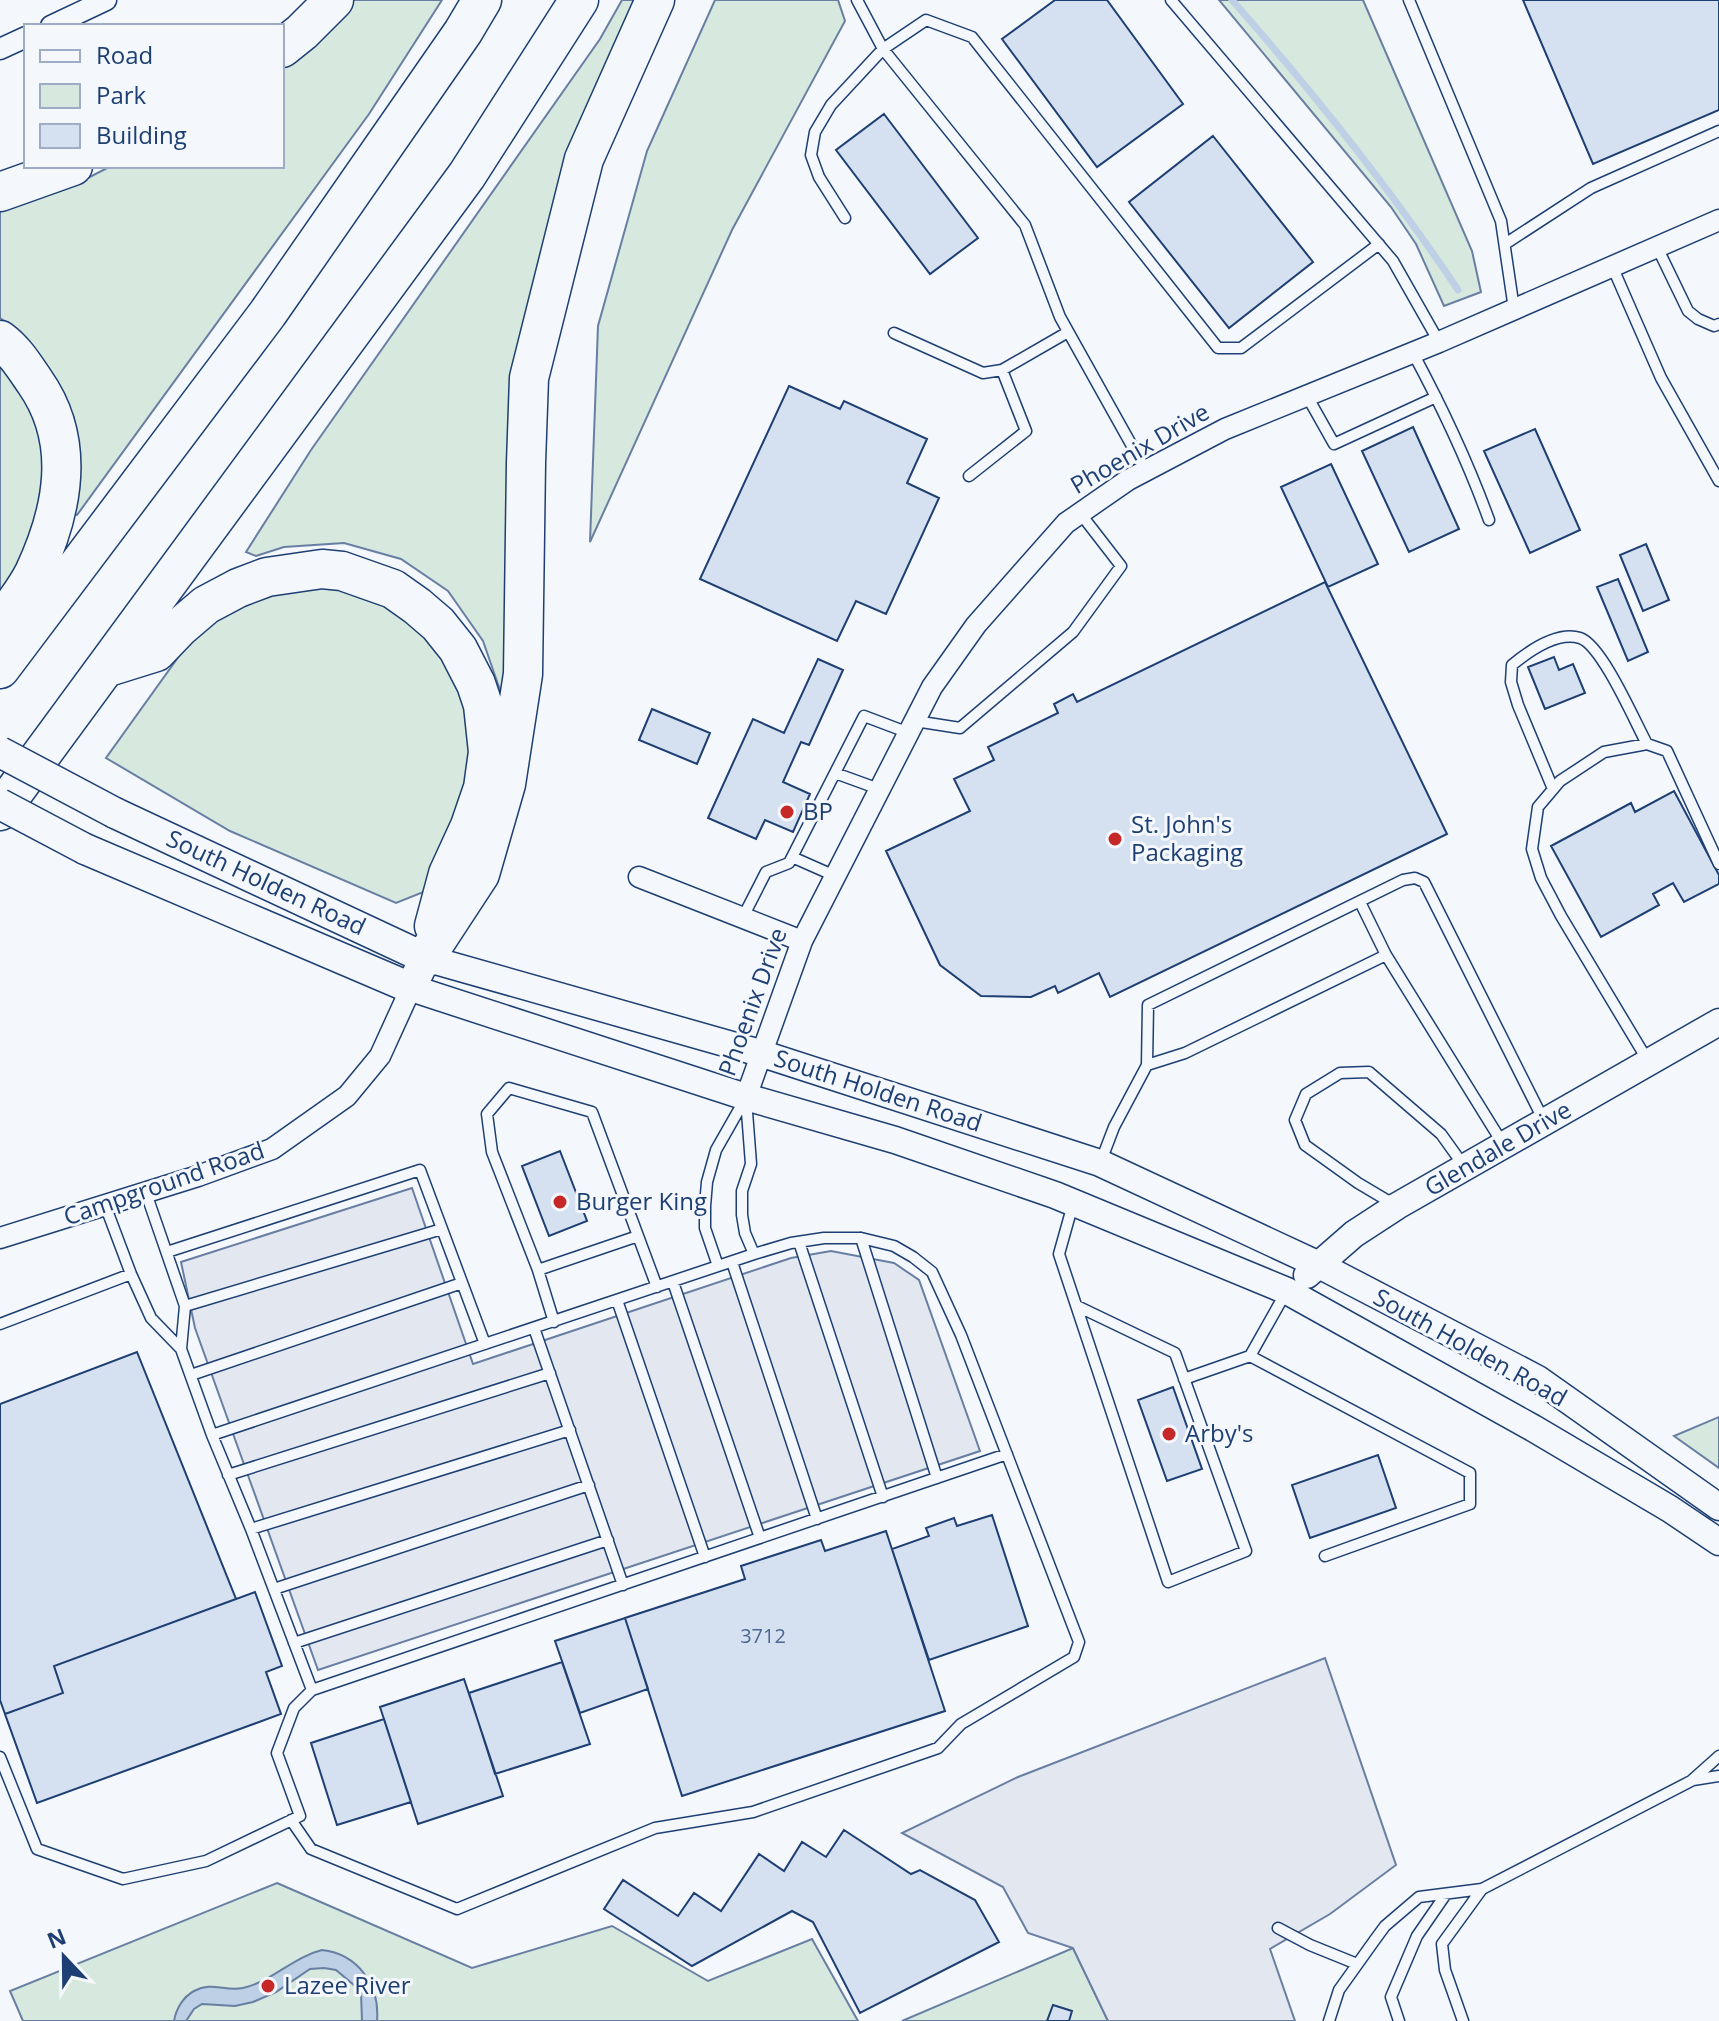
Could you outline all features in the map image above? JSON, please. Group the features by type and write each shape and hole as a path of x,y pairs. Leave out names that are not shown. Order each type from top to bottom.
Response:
{"highway":[{"path":"284,46 334,0"},
{"path":"0,669 268,313 482,0"},
{"path":"0,811 467,175 579,0"},
{"path":"418,973 480,874 506,784 523,674 529,378 584,159 655,0"},
{"path":"0,192 67,168"},
{"path":"0,340 13,350 46,397 61,449 62,472 56,520 33,576 0,624"},
{"path":"108,667 156,652 206,605 238,588 267,577 296,572 322,569 342,571 393,589 438,624 458,649 476,684 483,705 488,752 483,788 448,874 418,973"}],"main road":[{"name":"South Holden Road","path":"0,752 418,973"},
{"name":"South Holden Road","path":"0,804 85,849 418,973"}],"street":[{"path":"55,24 106,0"},
{"path":"0,49 24,38"},
{"name":"Phoenix Drive","path":"746,1097 802,941 932,687 976,625 1066,523 1128,480 1225,429 1439,342 1719,220"},
{"path":"639,877 802,941"},
{"name":"South Holden Road","path":"418,973 760,1053 1100,1163 1319,1265 1538,1379 1719,1507"},
{"name":"South Holden Road","path":"418,973 746,1097 895,1140 1073,1203 1287,1291 1533,1428 1670,1509 1719,1542"},
{"name":"Campground Road","path":"0,1238 198,1176 272,1149 347,1096 380,1056 418,973"},
{"name":"Glendale Drive","path":"1287,1291 1354,1234 1397,1206 1719,1022"}],"lane":[{"path":"857,0 883,49 1025,225 1060,317 1146,471"},
{"path":"1171,0 1393,261 1439,342"},
{"path":"1409,0 1501,221 1514,309"},
{"path":"845,218 819,177 811,155 815,132 831,105 883,49 926,20 972,37 1218,348 1241,348 1379,244"},
{"path":"1505,244 1591,188 1719,131"},
{"path":"1657,247 1688,311 1714,326 1719,324"},
{"path":"1612,266 1661,378 1719,481"},
{"path":"894,333 983,373 1002,370 1068,332"},
{"path":"1413,353 1471,470 1489,520"},
{"path":"969,476 1026,431 1002,370"},
{"path":"1307,396 1334,444 1436,397"},
{"path":"743,917 766,872 789,863 864,716 912,727 960,728 1073,632 1121,566 1080,513"},
{"path":"1553,789 1511,682 1512,665 1539,647 1563,636 1582,638 1590,644 1601,657 1647,744"},
{"path":"1649,1062 1541,878 1532,849 1538,807 1560,781 1604,752 1647,744 1667,751 1719,864"},
{"path":"835,773 879,789"},
{"path":"792,857 835,876"},
{"path":"1100,1163 1114,1127 1147,1065 1148,1005 1403,880 1415,878 1424,882 1544,1122"},
{"path":"1360,902 1386,955 1503,1145"},
{"path":"1147,1065 1185,1053 1386,955"},
{"path":"1397,1206 1305,1145 1295,1120 1306,1094 1340,1073 1369,1072 1441,1134 1465,1168"},
{"path":"554,1322 538,1270 492,1152 487,1114 509,1088 592,1112 657,1287"},
{"path":"746,1097 751,1164 742,1191 742,1215 745,1233 754,1254"},
{"path":"718,1266 705,1228 707,1182 716,1150 746,1097"},
{"path":"167,1252 420,1170 485,1344"},
{"path":"146,1193 185,1306 181,1349"},
{"path":"1073,1203 1059,1254 1168,1582 1246,1551 1175,1353 1077,1306"},
{"path":"105,1205 151,1318 181,1349 312,1690"},
{"path":"185,1306 442,1229"},
{"path":"538,1270 638,1236"},
{"path":"212,1435 754,1254 824,1238 861,1238 894,1246 932,1272 961,1335 1079,1642 1074,1657 961,1724 938,1748 753,1812 655,1828 457,1909 311,1849 291,1820"},
{"path":"861,1238 937,1478"},
{"path":"799,1242 883,1497"},
{"path":"732,1262 817,1519"},
{"path":"0,1324 131,1274"},
{"path":"673,1282 760,1538"},
{"path":"191,1375 462,1283"},
{"path":"1184,1379 1250,1356 1287,1291"},
{"path":"617,1300 705,1557"},
{"path":"534,1328 623,1585"},
{"path":"1250,1356 1470,1473 1470,1504 1325,1556"},
{"path":"228,1475 550,1373"},
{"path":"251,1529 570,1430"},
{"path":"0,1757 37,1849 123,1879 206,1861 300,1816 277,1753 294,1708 312,1690 1007,1454"},
{"path":"274,1589 589,1485"},
{"path":"294,1643 608,1540"},
{"path":"1329,2021 1339,1990 1357,1964 1385,1926 1419,1897 1482,1889 1691,1781 1719,1756"},
{"path":"1691,1781 1719,1776"},
{"path":"1463,2021 1445,1970 1442,1944 1482,1889"},
{"path":"1399,2021 1391,1997 1417,1936 1446,1894"},
{"path":"1278,1928 1357,1964"}],"green space":[{"path":"353,0 442,0 369,114 77,515 73,513 79,466 74,418 49,369 18,330 0,318 0,210 84,180 107,168 284,168 284,63 307,46"},
{"path":"622,0 641,0 561,185 509,689 500,690 483,641 448,591 401,559 344,543 284,547 256,556 246,552 311,450 600,39"},
{"path":"715,0 838,0 845,21 732,230 590,542 598,326 647,151"},
{"path":"1219,0 1363,0 1472,251 1481,292 1444,306 1416,244 1391,207"},
{"path":"0,357 40,416 48,461 35,548 0,594"},
{"path":"303,584 360,591 410,613 447,653 467,701 472,753 461,798 426,891 396,903 230,831 106,758 197,631 239,603"},
{"path":"1719,1417 1719,1468 1674,1436"},
{"path":"277,1883 472,1968 612,1926 708,1981 812,1939 858,2021 23,2021 10,1991"},
{"path":"1073,1948 1108,2021 902,2021"}],"shaded area":[{"path":"412,1188 473,1364 791,1258 831,1251 894,1263 919,1280 980,1451 318,1670 195,1328 181,1262"},
{"path":"1325,1658 1396,1865 1330,1914 1270,1949 1295,2021 1108,2021 1073,1948 1028,1933 1003,1887 902,1833 1018,1777"}],"water":[{"name":"Lazee River","path":"322,1950 346,1958 364,1974 375,1995 377,2021 362,2021 361,1993 336,1970 324,1968 310,1969 276,1992 253,2002 235,2006 202,2004 186,2021 174,2021 181,2004 194,1991 207,1987 236,1989 254,1985"}],"building":[{"path":"1055,0 1107,0 1183,104 1097,167 1002,39"},
{"path":"1523,0 1719,0 1719,110 1593,164"},
{"path":"884,114 978,238 930,274 836,150"},
{"path":"1213,136 1313,262 1229,328 1129,202"},
{"path":"789,386 840,409 844,401 927,439 907,483 939,498 886,614 856,601 837,641 700,579"},
{"path":"1413,427 1459,529 1409,552 1362,451"},
{"path":"1535,429 1580,530 1530,553 1484,451"},
{"path":"1331,464 1378,564 1328,587 1281,487"},
{"path":"1646,544 1669,600 1643,611 1620,555"},
{"path":"1618,579 1648,652 1628,661 1597,587"},
{"path":"1325,582 1447,834 1110,997 1099,973 1058,993 1055,986 1031,997 981,996 940,965 886,851 970,811 954,779 994,760 988,747 1058,713 1054,704 1073,694 1077,702"},
{"path":"1554,657 1559,670 1573,664 1585,693 1545,709 1528,667"},
{"path":"818,659 843,670 809,745 801,742 783,782 810,794 793,832 765,820 756,839 708,818 753,719 784,733"},
{"path":"652,709 710,733 697,764 639,740"},
{"path":"1674,791 1719,875 1719,884 1684,902 1673,883 1653,894 1659,905 1601,937 1551,846 1631,803 1635,812"},
{"path":"560,1151 587,1221 549,1236 522,1166"},
{"path":"137,1352 236,1599 54,1666 63,1693 5,1714 0,1700 0,1404"},
{"path":"1173,1387 1202,1469 1167,1481 1138,1400"},
{"path":"1378,1455 1396,1508 1310,1538 1292,1485"},
{"path":"992,1515 1028,1626 929,1660 892,1549 929,1536 926,1528 954,1518 957,1526"},
{"path":"886,1531 945,1711 682,1796 625,1618 745,1579 741,1566 821,1540 825,1551"},
{"path":"255,1592 282,1666 266,1672 281,1714 37,1803 5,1714 63,1693 54,1666"},
{"path":"625,1618 648,1689 580,1713 555,1641"},
{"path":"562,1662 590,1744 495,1774 469,1693"},
{"path":"464,1679 503,1796 418,1824 380,1707"},
{"path":"384,1719 411,1802 337,1825 311,1743"},
{"path":"844,1830 911,1874 920,1870 975,1900 999,1942 860,2013 813,1922 792,1911 692,1966 604,1909 623,1880 678,1916 694,1893 721,1911 759,1854 784,1871 802,1842 826,1857"},
{"path":"1053,2005 1072,2011 1069,2021 1047,2021"}],"waterway":[{"path":"1232,0 1350,141 1458,290"}],"place":[{"name":"BP","path":"787,812"},
{"name":"St. John's Packaging","path":"1115,839"},
{"name":"Burger King","path":"560,1202"},
{"name":"Arby's","path":"1169,1434"},
{"name":"Lazee River","path":"268,1986"}]}
